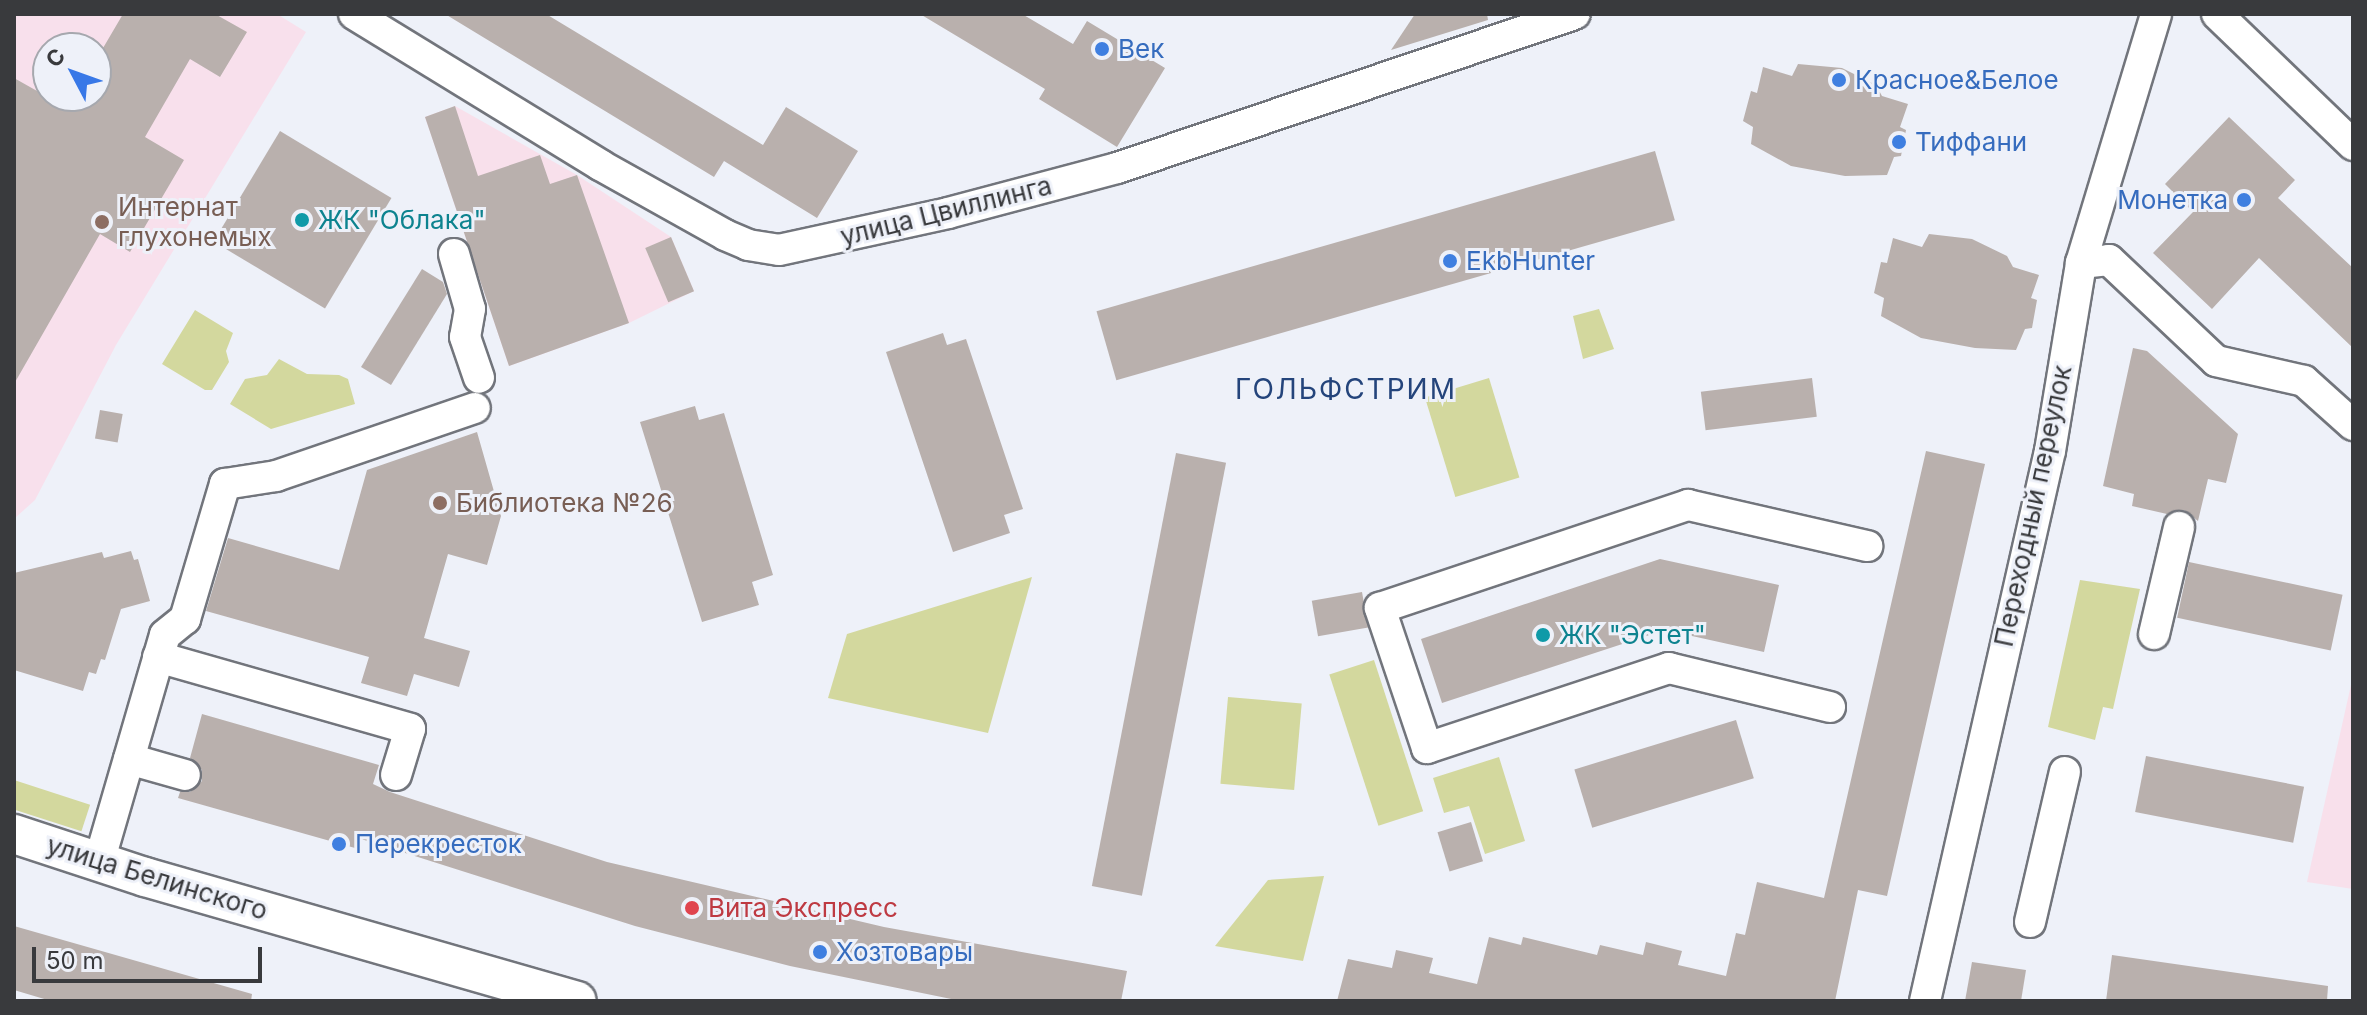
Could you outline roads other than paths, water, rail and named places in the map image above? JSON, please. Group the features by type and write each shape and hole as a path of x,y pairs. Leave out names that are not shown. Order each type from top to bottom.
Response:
{"main road":[{"name":"улица Белинского","path":"14,834 99,862 577,1001"}],"street":[{"name":"улица Цвиллинга","path":"354,14 600,165 725,235 748,245 779,250 948,213 1117,168 1575,14"},
{"name":"Переходный переулок","path":"1925,1001 2050,451 2081,263 2156,14"},
{"path":"2217,14 2353,145"},
{"path":"99,862 165,635 185,619 225,484 276,476 477,393 465,337 470,309 454,254"},
{"path":"2081,263 2109,260 2216,361 2304,381 2353,425"},
{"path":"1830,707 1669,668 1427,748 1380,608 1688,505 1867,546"},
{"path":"2154,634 2179,527"},
{"path":"158,657 410,729 396,775"},
{"path":"129,759 185,775"},
{"path":"2030,922 2065,772"}],"place":[{"name":"Век","path":"1102,49"},
{"name":"Красное&Белое","path":"1839,80"},
{"name":"Тиффани","path":"1899,142"},
{"name":"Монетка","path":"2244,200"},
{"name":"ЖК \"Облака\"","path":"302,220"},
{"name":"Интернат глухонемых","path":"102,222"},
{"name":"EkbHunter","path":"1450,261"},
{"name":"Библиотека №26","path":"440,503"},
{"name":"ЖК \"Эстет\"","path":"1543,635"},
{"name":"Перекресток","path":"339,844"},
{"name":"Вита Экспресс","path":"692,908"},
{"name":"Хозтовары","path":"820,952"}],"district":[{"name":"ГОЛЬФСТРИМ","path":"1346,389"}]}
